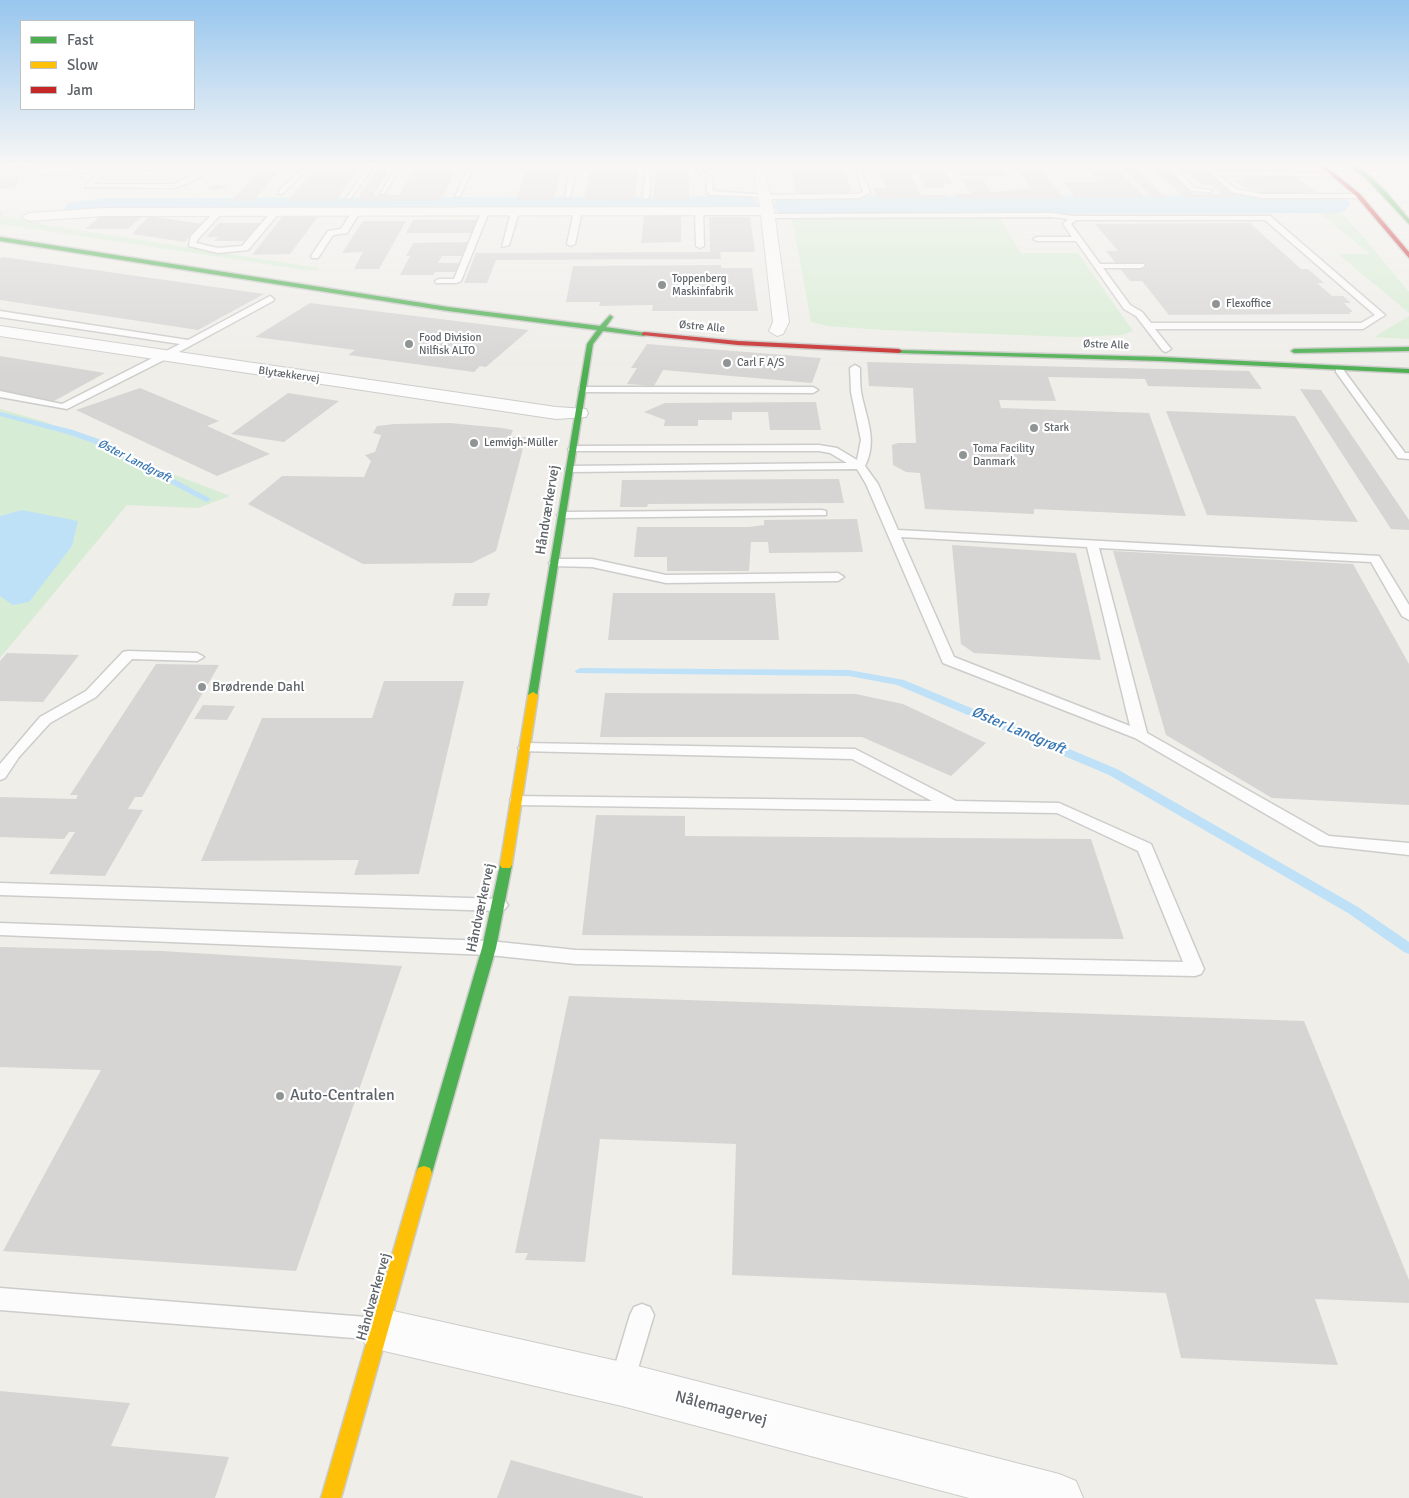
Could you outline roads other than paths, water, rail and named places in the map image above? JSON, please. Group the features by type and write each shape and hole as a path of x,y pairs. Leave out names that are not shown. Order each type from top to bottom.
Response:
{"street":[{"name":"Håndværkervej","path":"19,235 414,294 615,317 599,329 590,344 518,800 499,905 489,948 332,1498"},
{"path":"770,235 780,322 772,330"},
{"path":"1392,235 1409,248"},
{"path":"1392,235 1409,256"},
{"name":"Østre Alle","path":"0,239 476,312 599,329 743,343 858,350 1165,354 1228,350"},
{"path":"772,330 794,332"},
{"name":"Blytækkervej","path":"4,334 556,413 578,413"},
{"name":"Østre Alle","path":"856,337 1165,354 1339,370 1409,371"},
{"path":"1282,351 1409,349"},
{"path":"1165,354 1409,360"},
{"name":"Nålemagervej","path":"380,1329 622,1384 1059,1498"}],"lane":[{"path":"197,235 192,244 196,247 229,250 245,248 256,235"},
{"path":"315,256 330,235"},
{"path":"439,281 457,281 476,235"},
{"path":"505,245 508,235"},
{"path":"571,244 573,235"},
{"path":"700,235 700,246"},
{"path":"1075,235 1127,307 1139,314 1149,326 1165,354"},
{"path":"1149,326 1363,326 1380,315 1287,235"},
{"path":"1037,239 1078,239"},
{"path":"1098,266 1141,266"},
{"path":"0,394 63,407 163,357 270,299"},
{"path":"0,314 189,343"},
{"path":"1181,314 1191,326"},
{"path":"855,368 857,393 867,437 865,457 860,466"},
{"path":"1339,370 1402,456 1409,456"},
{"path":"582,390 813,390"},
{"path":"573,449 819,448 833,450 860,466 872,484 948,660 1140,735 1324,841 1409,849"},
{"path":"570,469 860,466"},
{"path":"563,515 822,513"},
{"path":"894,533 1375,558 1409,616"},
{"path":"1092,544 1140,735"},
{"path":"555,563 592,563 666,579 838,577"},
{"path":"0,775 14,754 45,720 91,694 128,655 197,657"},
{"path":"526,748 855,754 954,806"},
{"path":"0,930 489,948 576,957 1195,969 1145,848 1059,808 518,800"},
{"path":"0,888 499,905"},
{"path":"0,1298 380,1329"},
{"path":"622,1384 642,1315"}],"water":[{"path":"22,510 78,521 72,546 29,602 13,605 0,596 0,516"}],"waterway":[{"name":"Øster Landgrøft","path":"0,414 70,432 101,443 207,499"},
{"name":"Øster Landgrøft","path":"580,671 849,673 900,682 1113,772 1353,910 1409,949"}],"place":[{"name":"Toppenberg Maskinfabrik","path":"662,285"},
{"name":"Flexoffice","path":"1216,304"},
{"name":"Food Division Nilfisk ALTO","path":"409,344"},
{"name":"Carl F A/S","path":"727,363"},
{"name":"Stark","path":"1034,428"},
{"name":"Lemvigh-Müller","path":"474,443"},
{"name":"Toma Facility Danmark","path":"963,455"},
{"name":"Brødrende Dahl","path":"202,687"},
{"name":"Auto-Centralen","path":"280,1096"}]}
